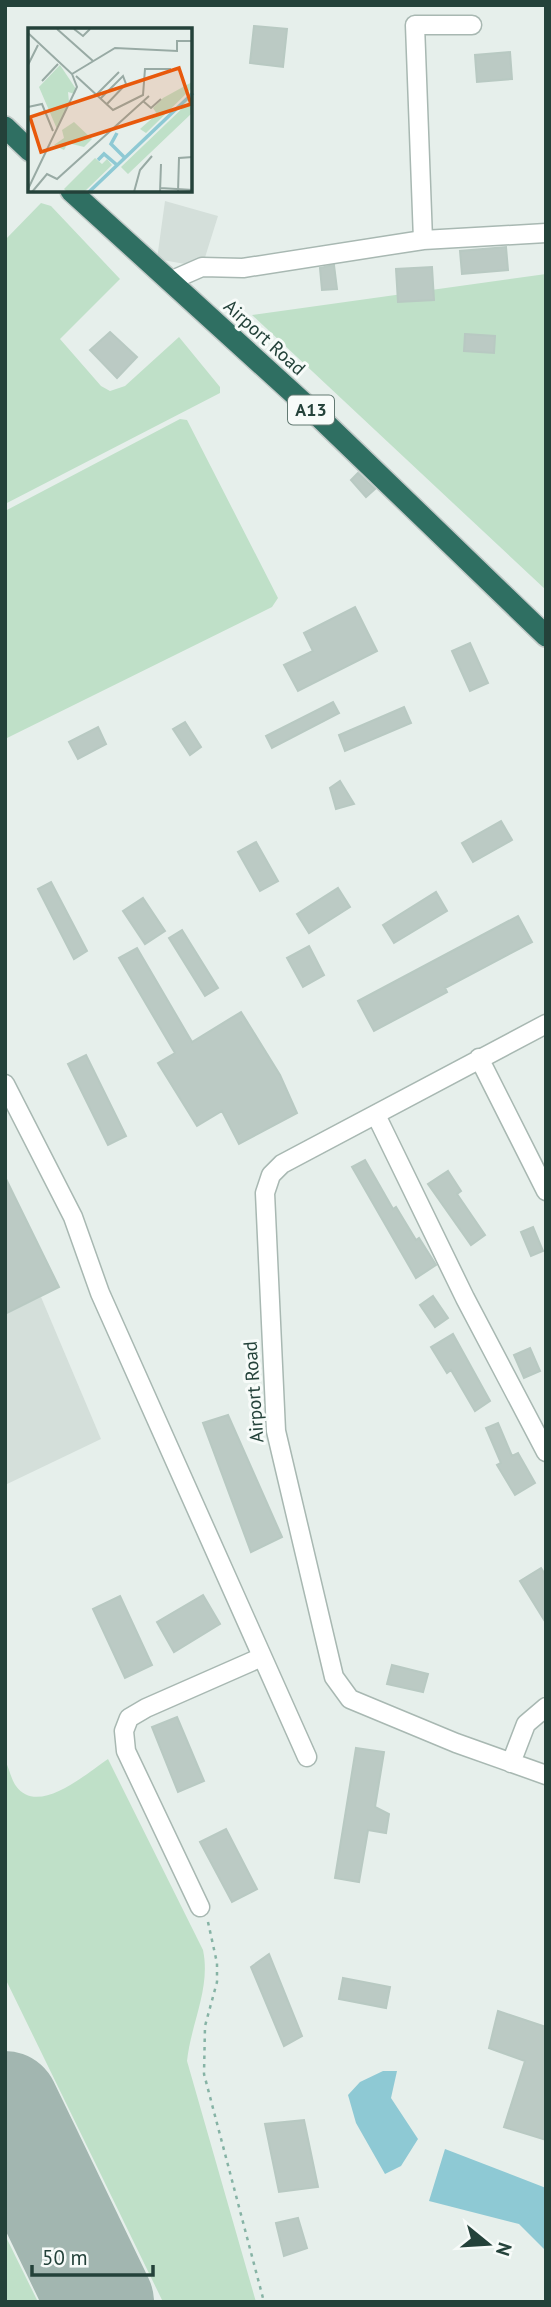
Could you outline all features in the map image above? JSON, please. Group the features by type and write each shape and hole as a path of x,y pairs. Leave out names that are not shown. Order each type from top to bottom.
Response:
{"highway":[{"path":"5,127 28,149"},
{"name":"Airport Road","path":"72,192 317,415 546,636"}],"street":[{"path":"423,240 415,25 472,25"},
{"path":"170,281 202,267 243,268 423,240 546,233"},
{"name":"Airport Road","path":"546,1024 282,1164 271,1175 265,1193 276,1432 334,1677 350,1699 546,1775"},
{"path":"479,1058 546,1191"},
{"path":"5,1084 73,1217 100,1293 307,1757"},
{"path":"376,1115 465,1298 546,1452"},
{"path":"200,1907 126,1751 124,1731 129,1718 146,1708 262,1657"},
{"path":"510,1763 526,1724 546,1707"}],"path":[{"path":"200,1907 207,1920 217,1963 214,2000 205,2026 204,2074 264,2302"}],"shaded area":[{"path":"165,201 218,216 202,267 157,259"},
{"path":"41,1297 101,1439 5,1485 5,1314"}],"green space":[{"path":"41,203 51,206 120,279 60,339 101,386 110,391 125,386 179,337 220,387 220,393 5,504 5,240"},
{"path":"546,274 546,590 252,315"},
{"path":"180,419 187,420 278,598 272,607 5,739 5,511"},
{"path":"108,1759 203,1950 203,1992 187,2061 256,2302 163,2302 5,1978 5,1760 16,1786 25,1794 37,1797 62,1789"},
{"path":"5,2235 38,2302 5,2302"}],"water":[{"path":"383,2071 397,2071 391,2098 418,2139 401,2166 385,2174 356,2123 348,2095 360,2082"},
{"path":"445,2149 546,2188 546,2251 519,2224 429,2201"}],"building":[{"path":"254,26 287,29 283,67 250,63"},
{"path":"510,52 512,79 477,82 475,55"},
{"path":"506,247 508,270 462,274 460,251"},
{"path":"334,265 337,289 322,290 320,268"},
{"path":"432,267 434,300 398,302 396,269"},
{"path":"110,332 137,357 117,378 90,350"},
{"path":"465,334 495,336 494,353 464,351"},
{"path":"358,473 375,489 366,497 351,480"},
{"path":"355,607 377,651 298,691 284,665 313,651 304,633"},
{"path":"470,643 488,683 470,691 452,651"},
{"path":"333,702 339,713 272,748 266,736"},
{"path":"404,707 411,723 345,751 339,735"},
{"path":"185,722 201,747 190,755 173,729"},
{"path":"98,727 106,744 78,759 69,742"},
{"path":"340,781 354,804 336,809 330,788"},
{"path":"501,821 512,840 473,862 462,843"},
{"path":"256,842 278,881 260,891 238,852"},
{"path":"51,882 87,951 74,959 38,889"},
{"path":"338,888 350,907 309,933 297,914"},
{"path":"436,892 447,911 394,943 383,925"},
{"path":"143,898 165,931 145,944 123,911"},
{"path":"518,916 532,942 445,988 447,992 374,1031 358,1001"},
{"path":"182,930 218,988 205,996 169,938"},
{"path":"309,946 324,975 303,987 287,958"},
{"path":"137,948 192,1042 241,1012 280,1075 297,1113 239,1144 222,1111 197,1126 158,1063 175,1053 119,958"},
{"path":"86,1055 126,1136 108,1145 68,1064"},
{"path":"365,1160 393,1209 396,1207 416,1240 419,1238 436,1265 416,1278 352,1167"},
{"path":"448,1171 461,1191 457,1194 485,1235 471,1245 428,1184"},
{"path":"5,1177 59,1287 5,1314"},
{"path":"533,1227 543,1251 531,1256 521,1232"},
{"path":"433,1296 448,1318 435,1327 420,1305"},
{"path":"453,1334 490,1401 475,1411 451,1370 447,1373 431,1347"},
{"path":"530,1348 540,1371 524,1378 514,1355"},
{"path":"228,1415 282,1537 251,1552 203,1423"},
{"path":"498,1423 512,1456 518,1453 535,1483 515,1495 497,1465 501,1463 486,1428"},
{"path":"541,1568 546,1576 546,1623 520,1581"},
{"path":"203,1595 220,1624 174,1652 157,1622"},
{"path":"120,1596 152,1665 125,1678 93,1609"},
{"path":"392,1665 428,1674 423,1692 387,1684"},
{"path":"177,1717 204,1781 178,1792 152,1727"},
{"path":"356,1748 384,1752 375,1807 389,1814 386,1833 368,1830 359,1882 335,1878"},
{"path":"226,1829 257,1889 232,1902 200,1842"},
{"path":"269,1954 302,2036 284,2046 251,1967"},
{"path":"343,1978 390,1987 386,2008 339,1999"},
{"path":"498,2011 546,2027 546,2140 504,2127 525,2061 489,2048"},
{"path":"304,2120 318,2187 279,2192 265,2124"},
{"path":"298,2218 307,2248 284,2256 276,2223"}],"runway":[{"path":"5,2105 100,2302"}]}
